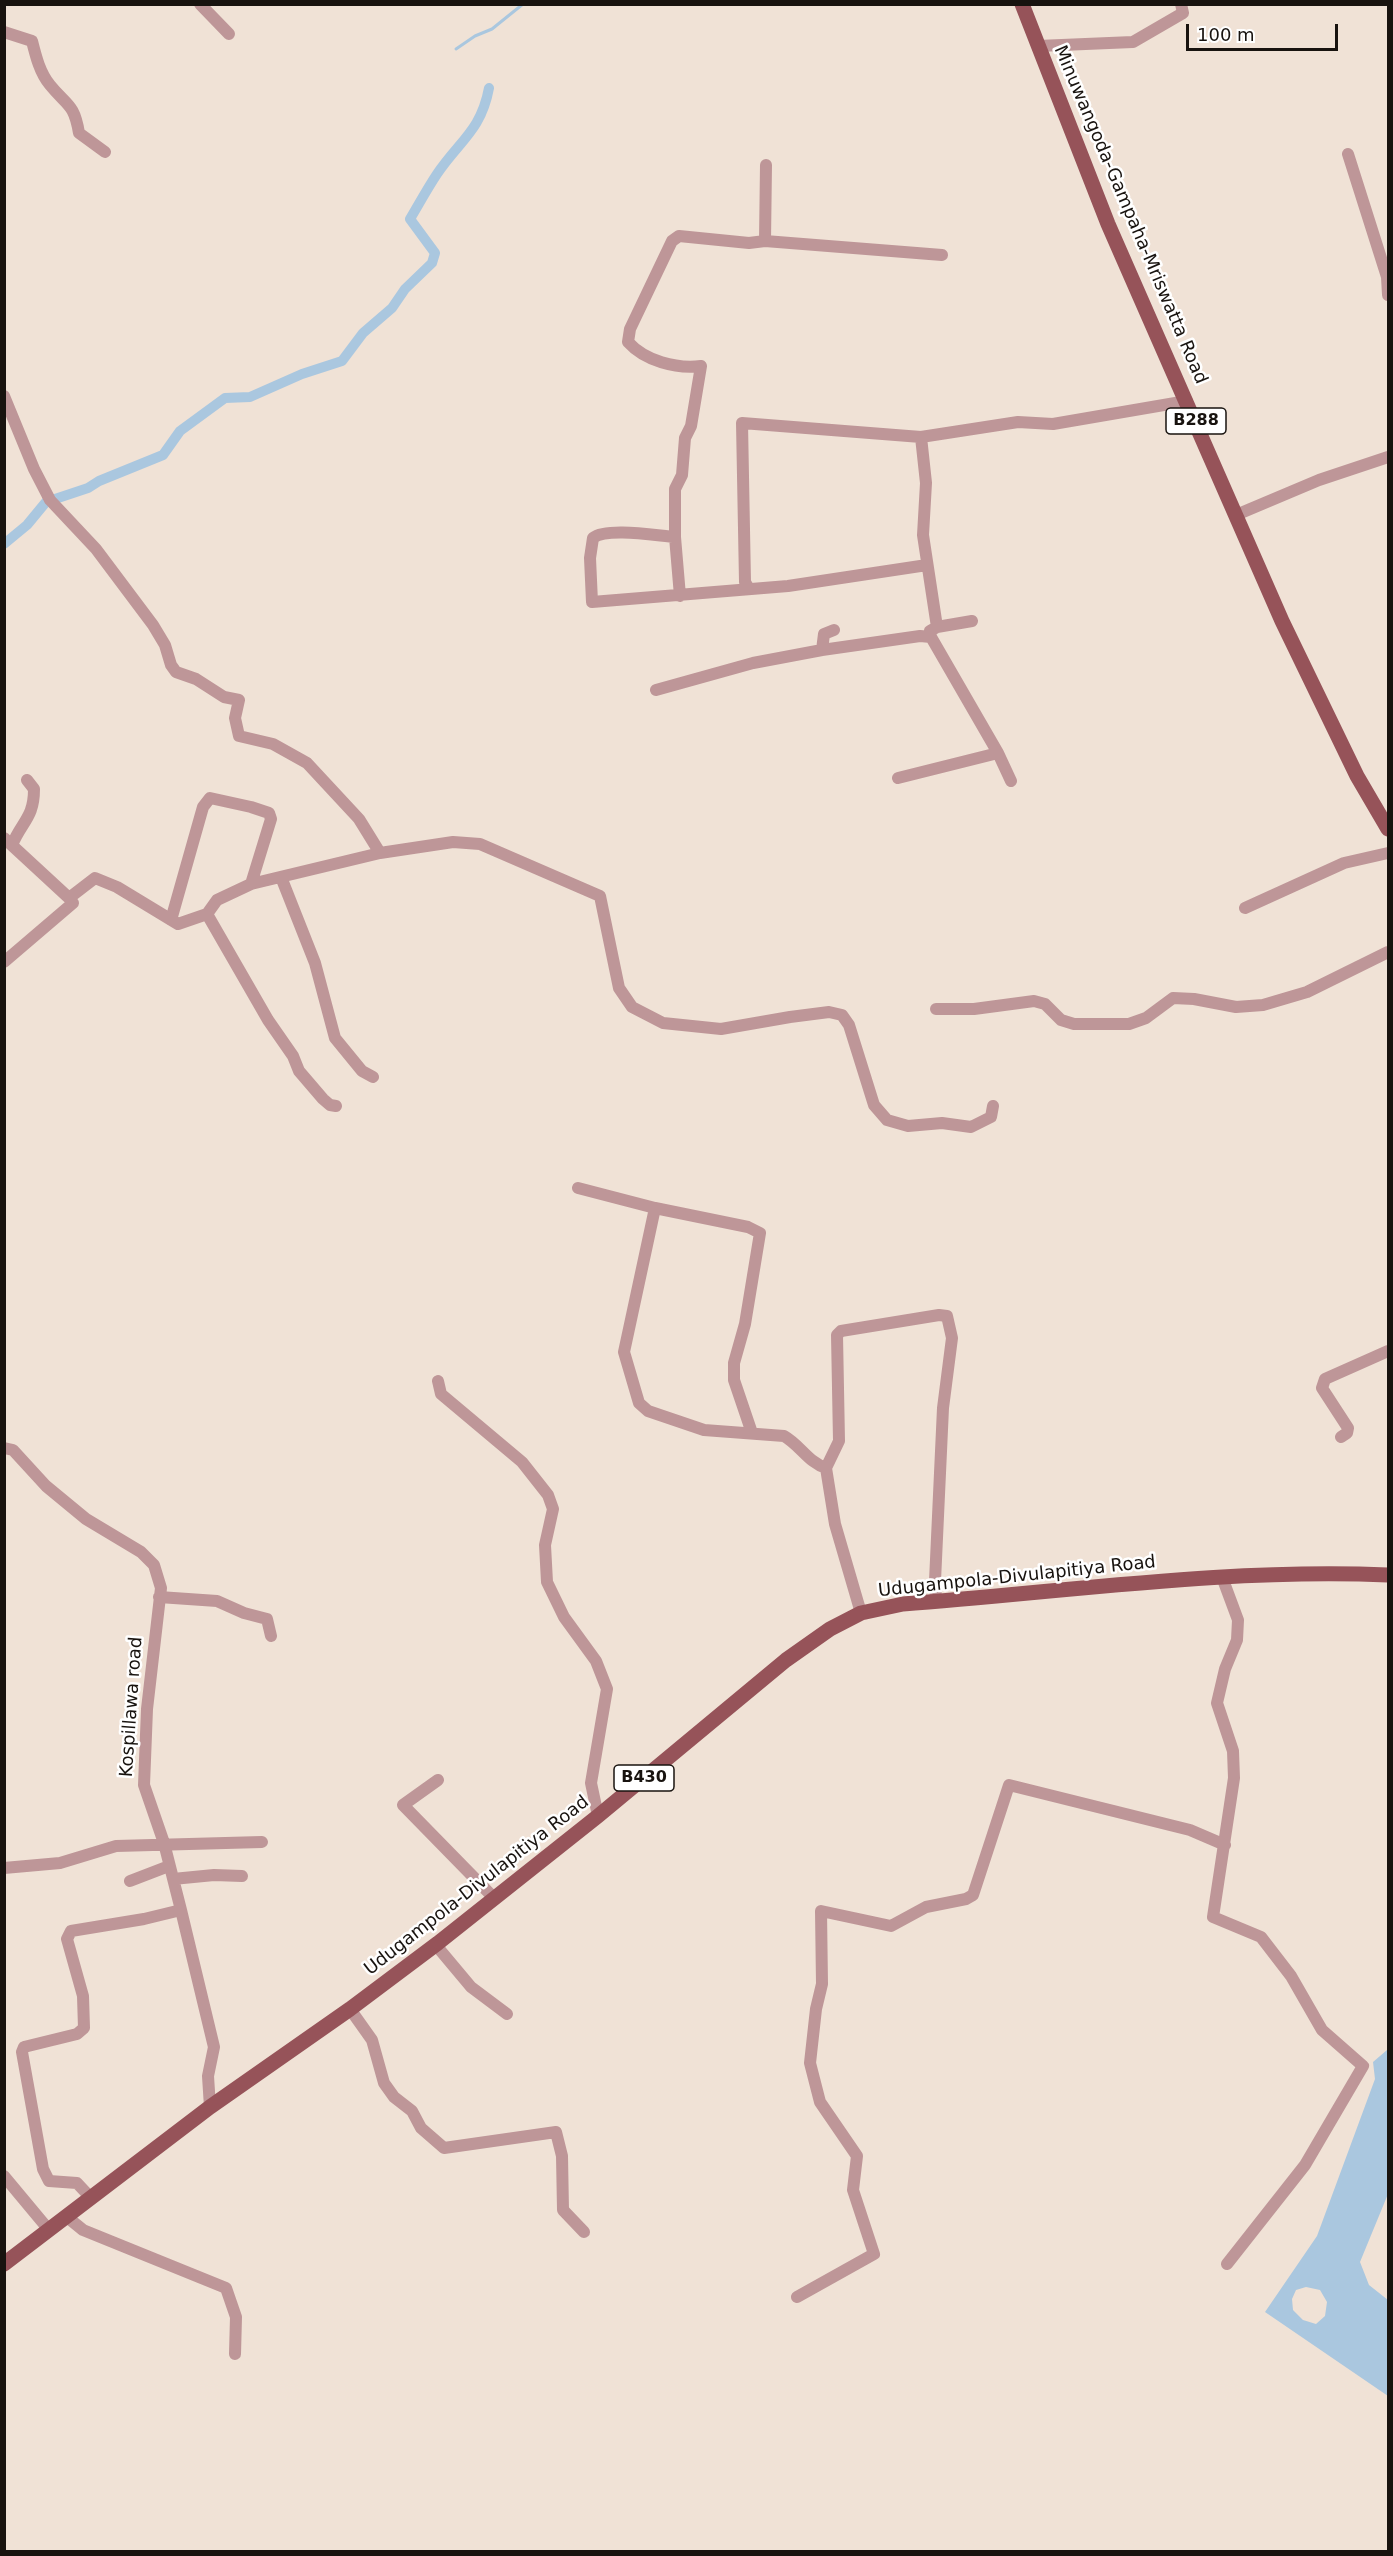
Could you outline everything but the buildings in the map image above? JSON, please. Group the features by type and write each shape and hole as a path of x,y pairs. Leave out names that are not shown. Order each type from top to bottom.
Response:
{"main road":[{"name":"Minuwangoda-Gampaha-Mriswatta Road","path":"1022,4 1108,224 1236,515 1297,652 1357,776 1389,829"},
{"name":"Udugampola-Divulapitiya Road","path":"4,2264 210,2107 350,2009 438,1942 598,1816 786,1660 830,1629 861,1613 903,1604 1222,1577 1319,1572 1389,1575"}],"street":[{"path":"200,4 229,34"},
{"path":"1038,46 1133,42 1183,13 1181,4"},
{"path":"4,32 32,41 38,63 50,85 65,99 76,116 79,133 105,152"},
{"path":"1347,154 1384,252 1389,295"},
{"path":"765,241 766,165"},
{"path":"680,596 675,537 675,489 682,475 685,438 691,426 701,366 674,366 637,352 628,342 630,329 672,241 679,236 749,243 765,241 942,255"},
{"path":"4,396 34,469 50,500 96,549 153,625 165,645 171,665 176,672 196,679 224,697 239,700 235,718 238,736 273,744 307,763 359,819 380,853"},
{"path":"749,589 745,582 742,423 921,436 1018,422 1053,424 1187,401"},
{"path":"921,436 926,483 923,535 934,632 1011,781"},
{"path":"1236,515 1319,480 1389,457"},
{"path":"675,537 629,533 597,535 593,538 590,558 592,602 788,586 927,565"},
{"path":"656,690 753,663 822,650 920,636 972,621"},
{"path":"822,650 824,634 834,630"},
{"path":"898,778 998,753"},
{"path":"4,962 74,903 8,842 28,819 34,805 34,789 27,780"},
{"path":"171,920 202,807 210,798 269,813 271,819 251,884"},
{"path":"69,898 95,878 117,887 178,924 207,914 217,900 251,884 380,853 453,843 480,844 600,896 619,988 632,1007 663,1023 721,1029 829,1012 842,1015 849,1025 874,1105 888,1120 908,1126 942,1123 971,1127 991,1118 993,1106"},
{"path":"1245,908 1344,863 1389,853"},
{"path":"281,877 315,963 335,1038 362,1071 373,1077"},
{"path":"207,914 268,1020 293,1056 299,1071 323,1100 336,1106"},
{"path":"936,1009 974,1009 1034,1001 1046,1004 1061,1020 1074,1024 1129,1024 1146,1018 1173,998 1236,1006 1263,1005 1307,992 1389,952"},
{"path":"578,1188 655,1208 748,1227 760,1233 745,1324 734,1372 734,1380 752,1433"},
{"path":"655,1208 624,1352 639,1403 648,1411 704,1430 784,1436 794,1441 817,1465 826,1468"},
{"path":"861,1613 835,1524 826,1468 839,1441 837,1335 841,1331 939,1315 947,1316 952,1338 943,1408 936,1602"},
{"path":"1341,1437 1347,1434 1348,1428 1323,1388 1325,1379 1389,1351"},
{"path":"438,1381 441,1394 522,1462 548,1495 553,1509 545,1545 547,1582 564,1617 596,1662 607,1689 591,1783 598,1816"},
{"name":"Kospillawa road","path":"4,1448 13,1450 46,1486 86,1519 141,1552 154,1564 161,1588 147,1709 144,1785 164,1843 214,2047 208,2076 210,2107"},
{"path":"1222,1577 1238,1620 1237,1640 1225,1670 1217,1703 1233,1751 1234,1778 1213,1917 1261,1937 1291,1976 1322,2030 1363,2066 1305,2165 1227,2264"},
{"path":"159,1597 217,1601 244,1613 267,1619 271,1636"},
{"path":"438,1780 403,1805 493,1898"},
{"path":"797,2297 874,2254 853,2190 856,2156 820,2102 810,2062 816,2009 822,1984 821,1911 891,1926 926,1907 966,1899 973,1894 1009,1785 1190,1830 1225,1845"},
{"path":"4,1868 60,1863 116,1846 262,1842"},
{"path":"130,1881 169,1866"},
{"path":"173,1879 214,1875 242,1876"},
{"path":"91,2198 77,2183 49,2181 43,2169 22,2052 24,2047 77,2034 84,2028 83,1996 67,1939 71,1931 144,1919 181,1910"},
{"path":"438,1942 440,1950 471,1988 507,2014"},
{"path":"350,2009 372,2040 384,2083 394,2097 412,2111 421,2128 444,2148 556,2132 561,2156 563,2210 584,2232"},
{"path":"4,2176 49,2230"},
{"path":"67,2217 83,2230 226,2288 236,2317 234,2354"}],"water":[{"path":"1387,2050 1388,2194 1360,2262 1369,2285 1388,2300 1388,2396 1265,2312 1317,2236 1375,2079 1373,2062","holes":["1306,2287 1320,2290 1327,2302 1325,2316 1316,2324 1303,2320 1293,2310 1292,2299 1296,2290"]}],"waterway":[{"path":"456,49 475,36 492,29 523,4"},
{"path":"4,544 27,525 46,502 88,488 99,481 163,455 180,431 225,398 250,397 302,374 342,361 363,333 392,308 405,289 432,263 435,253 410,219 437,174 475,125 481,115 489,88"}]}
